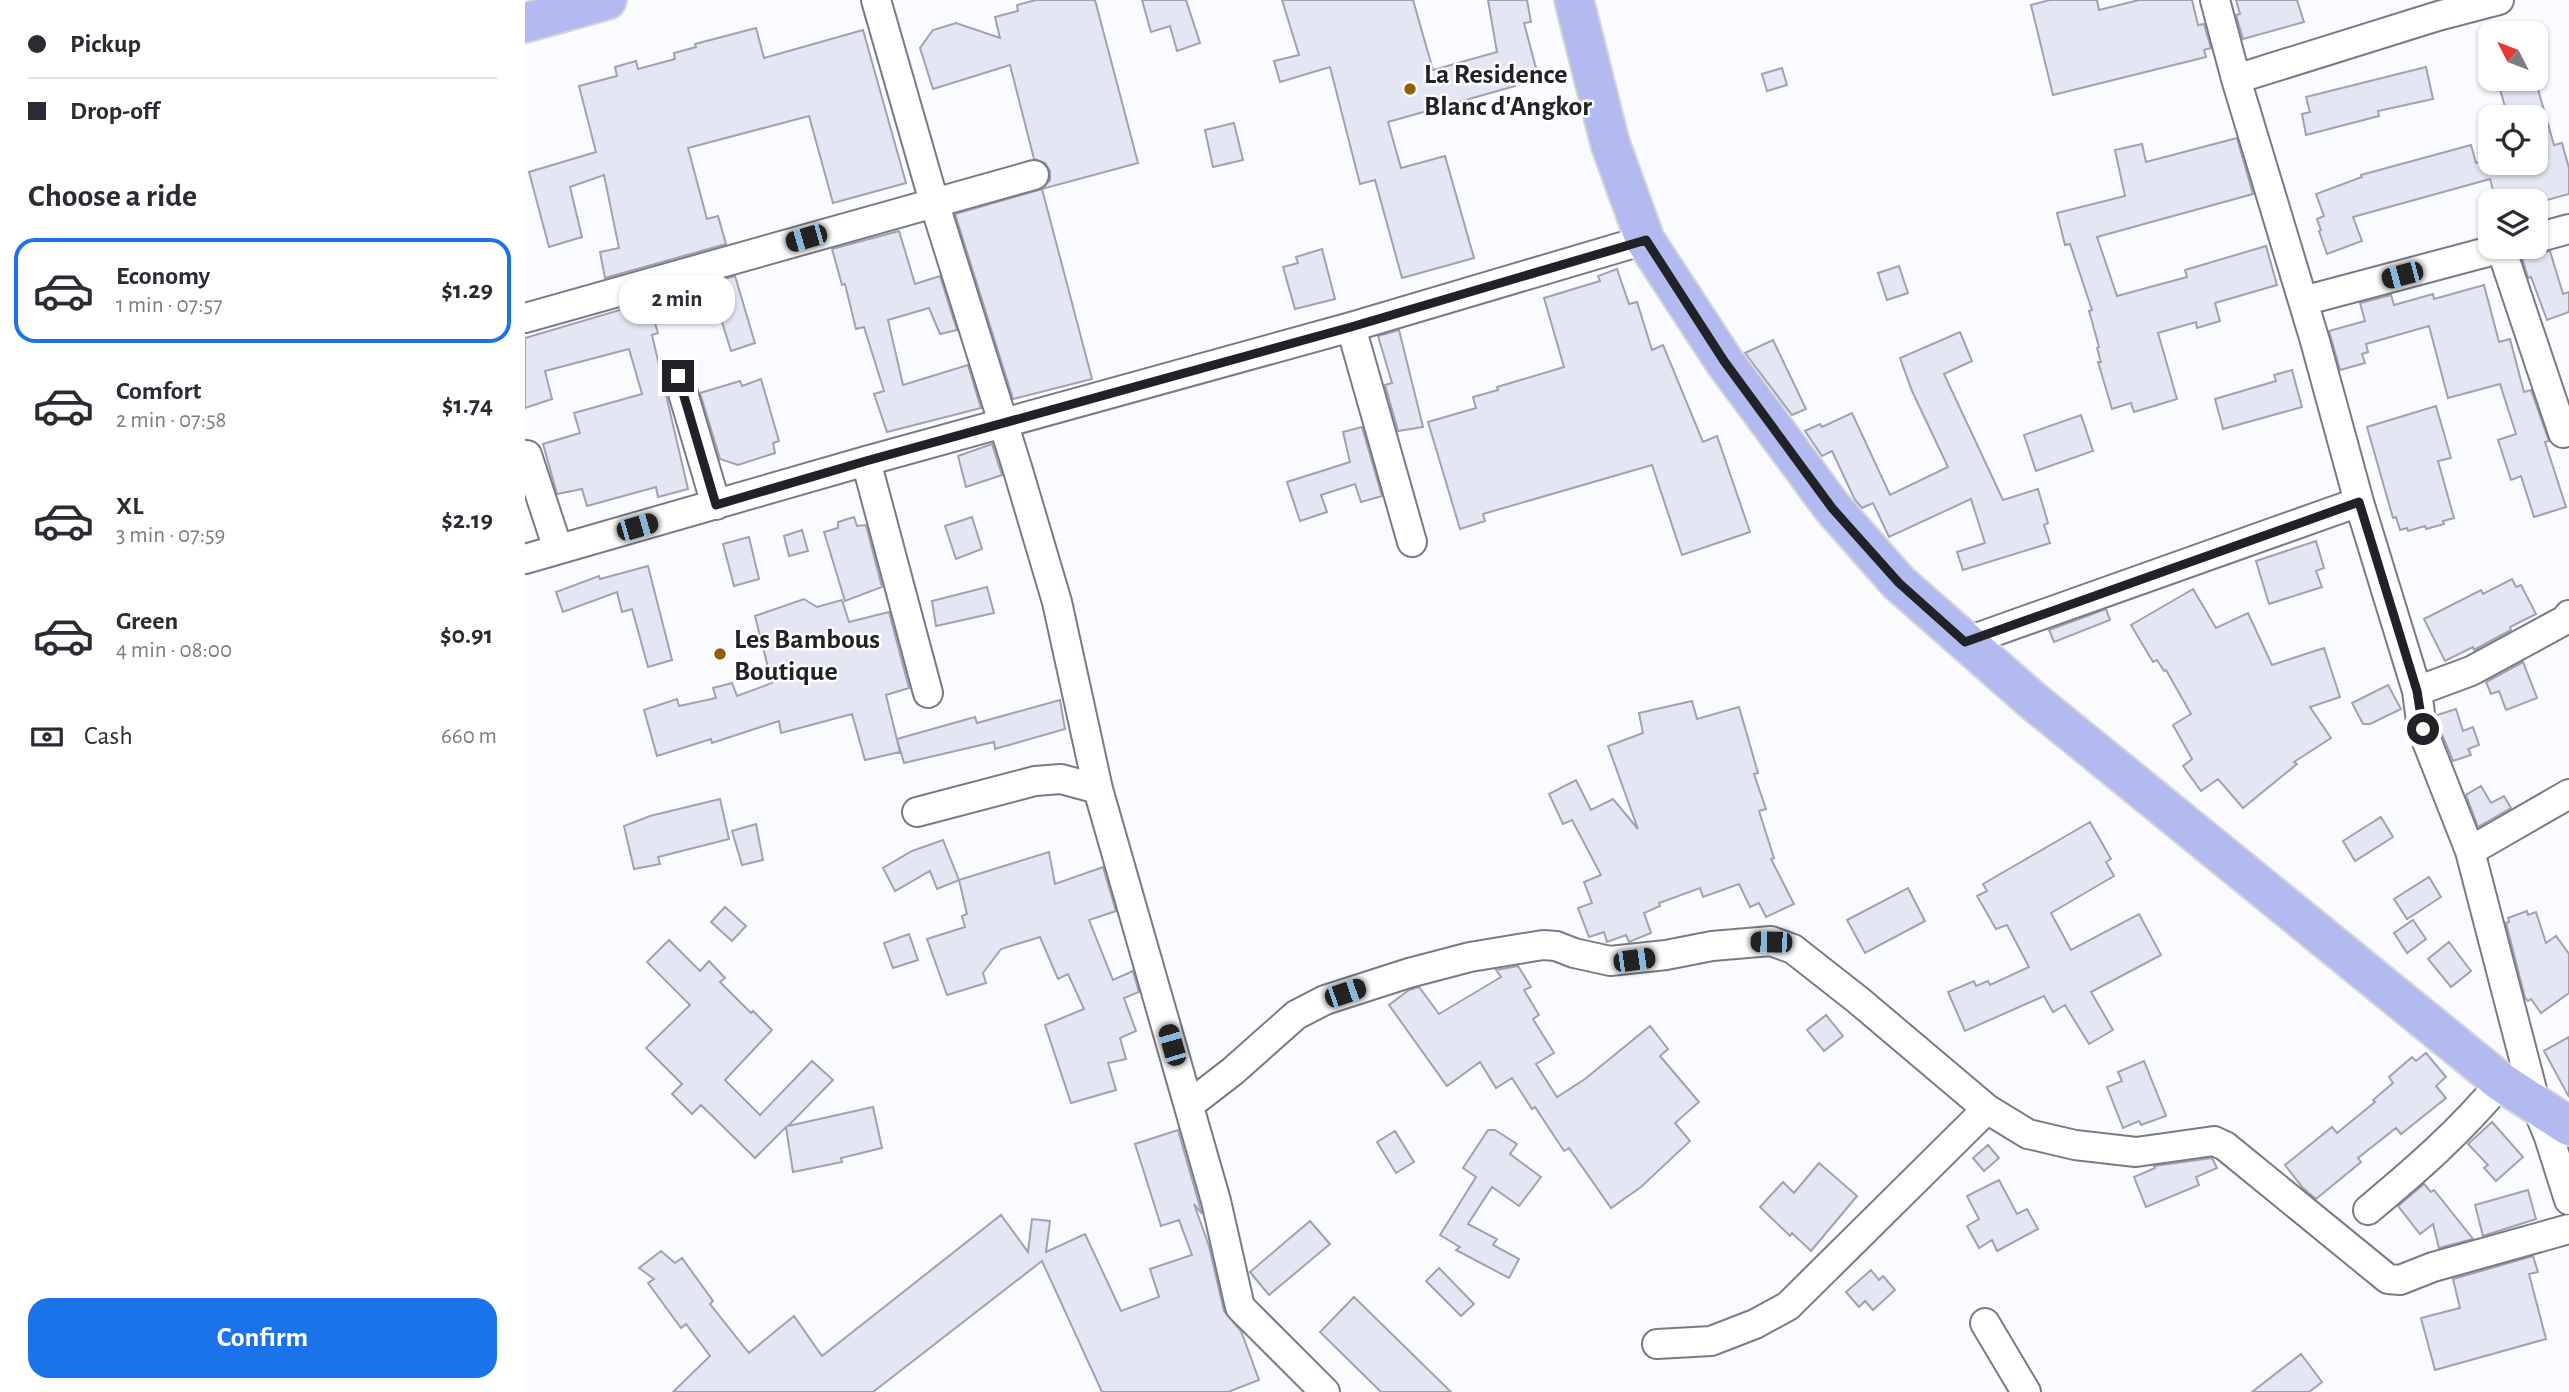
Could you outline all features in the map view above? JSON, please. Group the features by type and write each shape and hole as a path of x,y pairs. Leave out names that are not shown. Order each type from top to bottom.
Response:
{"highway":[{"path":"525,23 607,0"},
{"path":"1574,0 1610,143 1646,240 1724,361 1832,508 1899,583 2032,700 2501,1082 2569,1126"}],"street":[{"path":"876,0 934,202 1057,602 1098,789 1216,1201 1240,1307 1325,1392"},
{"path":"2215,0 2359,502 2417,691 2423,729 2470,851 2536,1105 2569,1200"},
{"path":"2236,79 2438,16 2499,0"},
{"path":"525,318 1034,175"},
{"path":"2548,235 2569,229"},
{"path":"525,559 866,461 1351,327 1646,240"},
{"path":"2303,301 2478,254"},
{"path":"2508,259 2563,433"},
{"path":"1351,327 1412,542"},
{"path":"678,376 716,505"},
{"path":"527,455 558,549"},
{"path":"866,461 927,693"},
{"path":"1965,642 2359,502"},
{"path":"2417,691 2471,671 2565,620 2569,615"},
{"path":"917,812 1035,781 1062,779 1098,789"},
{"path":"2470,851 2569,793"},
{"path":"1189,1105 1233,1071 1296,1015 1325,1000 1398,976 1470,957 1543,945 1611,961 1752,941 1771,942 1793,949 1987,1109 2028,1134 2075,1145 2136,1152 2214,1141 2225,1146 2388,1279 2400,1280 2433,1267 2569,1229"},
{"path":"2368,1210 2414,1172 2475,1114 2501,1082"},
{"path":"1657,1344 1711,1341 1755,1324 1788,1306 1987,1109"},
{"path":"1985,1323 2026,1392"}],"building":[{"path":"1036,0 1095,0 1138,163 1042,189 1050,180 1050,171 1045,163 1034,159 1010,65 933,89 920,48 933,30 956,23 1000,38 995,17 1018,11 1017,5"},
{"path":"1142,0 1186,0 1200,43 1177,51 1170,26 1151,32"},
{"path":"1282,0 1413,0 1433,70 1497,52 1488,0 1527,0 1531,22 1524,23 1536,68 1512,75 1515,86 1388,122 1401,168 1445,156 1474,258 1402,278 1375,180 1360,184 1330,67 1280,82 1274,61 1299,55"},
{"path":"2050,0 2097,0 2099,10 2139,0 2192,0 2198,25 2204,24 2211,48 2204,50 2206,57 2053,95 2031,5"},
{"path":"2236,0 2297,0 2304,22 2243,39 2236,15 2240,14"},
{"path":"756,28 764,58 863,30 906,183 833,203 809,116 688,148 707,219 718,216 726,244 605,278 600,252 619,248 604,175 570,187 582,237 549,247 529,172 596,152 579,86 617,76 615,67 636,61 638,69 675,59 674,53 696,47 695,44"},
{"path":"2426,67 2433,99 2378,111 2379,116 2306,135 2302,114 2310,112 2306,97"},
{"path":"1782,68 1787,85 1767,91 1762,74"},
{"path":"2500,91 2538,91 2542,105 2505,105"},
{"path":"1234,123 1243,160 1213,167 1205,130"},
{"path":"2548,124 2554,145 2562,143 2569,168 2569,194 2548,200 2548,189 2493,189 2490,179 2353,217 2362,241 2327,254 2317,219 2324,216 2316,194 2362,177 2361,175 2471,145 2478,175 2548,175"},
{"path":"2237,138 2253,194 2097,237 2117,296 2187,277 2185,270 2266,246 2277,285 2215,303 2220,321 2197,328 2196,322 2158,333 2177,399 2134,412 2131,403 2112,409 2098,362 2101,362 2097,348 2099,347 2089,311 2092,310 2070,244 2065,245 2057,213 2125,196 2115,150 2142,144 2146,162"},
{"path":"1042,189 1092,379 1013,399 955,214"},
{"path":"899,231 915,284 940,276 957,330 940,334 929,308 888,320 903,385 968,365 981,408 887,432 874,394 884,391 864,327 856,329 845,284 842,285 832,249"},
{"path":"1322,249 1335,299 1295,309 1283,267 1298,263 1296,257"},
{"path":"2550,251 2563,294 2569,292 2569,312 2547,320 2531,277 2528,278 2522,259 2548,259"},
{"path":"1899,266 1908,293 1887,300 1878,273"},
{"path":"1617,269 1629,304 1637,302 1652,350 1663,345 1703,442 1717,436 1750,532 1682,555 1652,465 1483,514 1485,521 1460,529 1428,422 1476,408 1473,397 1498,390 1497,387 1564,367 1544,298 1600,281 1598,276"},
{"path":"735,276 755,343 731,351 710,283"},
{"path":"2484,285 2499,342 2510,339 2524,392 2531,390 2549,441 2545,442 2566,507 2534,517 2521,476 2511,480 2498,440 2516,434 2500,384 2448,398 2429,326 2366,344 2368,352 2362,354 2365,363 2340,370 2329,331 2365,321 2360,303 2391,295 2394,305 2433,294 2434,299"},
{"path":"667,296 673,318 655,323 658,333 652,335 688,489 658,497 656,487 587,506 582,489 557,494 543,444 580,433 574,413 642,394 629,349 545,371 552,399 525,408 525,338"},
{"path":"1399,330 1423,427 1398,431 1385,385 1392,383 1378,336"},
{"path":"1960,332 1972,361 1944,374 2003,500 2038,489 2048,523 2044,525 2050,543 1963,570 1957,552 1985,543 1971,499 1889,537 1873,503 1862,508 1855,500 1832,451 1822,456 1805,431 1820,424 1822,427 1852,413 1890,495 1948,467 1912,391 1900,358"},
{"path":"1773,340 1806,409 1792,415 1745,353"},
{"path":"2292,370 2302,407 2223,429 2215,399 2276,381 2274,375"},
{"path":"761,379 779,441 773,443 775,453 738,465 720,459 700,393 740,381 742,386"},
{"path":"2436,406 2451,458 2438,461 2454,518 2426,529 2425,526 2408,531 2407,528 2400,530 2396,517 2393,518 2367,427"},
{"path":"2081,415 2093,451 2036,471 2024,435"},
{"path":"1362,427 1382,496 1361,502 1355,484 1321,495 1327,512 1300,521 1287,482 1350,462 1343,432"},
{"path":"992,444 1002,475 966,487 958,456"},
{"path":"854,517 857,526 866,525 882,587 845,601 824,532 838,528 838,522"},
{"path":"972,517 982,549 956,559 945,526"},
{"path":"802,530 808,551 789,556 784,536"},
{"path":"749,537 759,579 734,586 723,544"},
{"path":"2316,541 2324,568 2316,571 2322,587 2269,604 2256,561"},
{"path":"648,566 672,660 648,667 632,609 622,612 617,592 563,612 556,592 599,576 600,579"},
{"path":"2512,579 2516,587 2521,585 2536,614 2474,650 2473,647 2445,661 2424,619 2481,590 2483,594"},
{"path":"987,587 994,613 936,626 932,601"},
{"path":"2193,589 2216,628 2248,613 2272,665 2324,648 2340,697 2310,707 2331,738 2294,762 2297,764 2243,808 2218,779 2201,791 2183,766 2192,759 2173,725 2191,714 2166,670 2164,671 2157,660 2153,662 2131,625"},
{"path":"804,599 817,607 842,600 849,622 889,612 909,688 886,695 900,752 865,760 852,714 781,733 779,721 712,743 711,739 657,756 644,710 677,699 679,706 716,698 713,688 732,683 737,696 772,683 755,616"},
{"path":"2106,609 2110,620 2054,642 2049,630"},
{"path":"2523,662 2537,698 2506,710 2499,691 2491,694 2486,682"},
{"path":"2388,685 2401,709 2370,724 2363,724 2352,703"},
{"path":"1060,700 1065,729 995,749 994,742 904,763 897,739 975,717 977,723"},
{"path":"1692,701 1697,719 1739,707 1758,773 1754,774 1766,809 1759,811 1774,858 1771,859 1794,904 1766,917 1759,903 1750,907 1739,884 1703,897 1700,888 1659,903 1660,906 1644,913 1651,933 1629,942 1626,935 1607,942 1604,932 1589,937 1578,908 1592,903 1584,882 1601,875 1572,820 1563,824 1549,794 1576,780 1591,810 1613,799 1638,829 1608,746 1643,733 1639,713"},
{"path":"2456,709 2463,731 2473,727 2479,745 2468,749 2471,755 2453,761 2438,725 2437,715"},
{"path":"2481,786 2491,803 2504,796 2511,808 2478,827 2466,795"},
{"path":"720,799 729,839 658,857 660,864 634,869 624,826 650,816"},
{"path":"2381,817 2393,837 2355,861 2343,841"},
{"path":"2090,822 2111,859 2106,862 2114,876 2051,913 2071,950 2139,914 2161,955 2091,992 2113,1030 2089,1044 2065,1005 2053,1012 2044,996 1965,1031 1948,992 1974,981 1976,986 1988,981 1990,985 2029,967 2007,925 1996,929 1977,896 1987,891 1983,884"},
{"path":"756,824 763,860 742,865 732,831"},
{"path":"943,840 959,880 937,889 930,871 895,891 883,868 912,851"},
{"path":"1049,852 1055,884 1103,867 1116,911 1089,920 1113,980 1133,971 1139,992 1124,998 1136,1031 1120,1038 1126,1059 1108,1063 1116,1090 1071,1103 1045,1025 1084,1009 1068,974 1058,979 1040,937 1001,949 983,973 986,983 947,995 927,939 965,927 962,916 967,914 959,880"},
{"path":"2429,877 2441,897 2407,919 2394,899"},
{"path":"1908,888 1925,921 1865,953 1847,920"},
{"path":"725,907 746,926 732,941 711,922"},
{"path":"2527,911 2528,915 2536,912 2546,943 2556,936 2569,954 2569,993 2541,1013 2531,999 2528,1001 2525,998 2506,923 2509,922 2508,918"},
{"path":"2413,920 2426,939 2407,953 2394,933"},
{"path":"909,934 918,960 893,968 884,943"},
{"path":"669,940 700,971 709,961 725,978 720,982 772,1030 725,1080 760,1115 812,1061 833,1080 788,1126 873,1107 882,1148 841,1158 842,1162 793,1172 786,1127 755,1158 701,1105 692,1114 672,1094 682,1084 646,1048 690,1005 647,962"},
{"path":"2449,942 2471,971 2451,987 2428,959"},
{"path":"1518,966 1531,987 1524,990 1539,1015 1533,1019 1554,1053 1536,1064 1557,1097 1585,1079 1650,1026 1668,1049 1660,1056 1699,1102 1675,1123 1690,1141 1641,1187 1611,1208 1569,1148 1564,1151 1512,1078 1496,1088 1480,1062 1447,1086 1389,1005 1409,990 1419,987 1439,1014 1501,977 1496,970"},
{"path":"1826,1015 1843,1036 1824,1051 1807,1030"},
{"path":"2569,1037 2569,1097 2544,1051"},
{"path":"2426,1053 2446,1077 2436,1086 2446,1098 2401,1134 2396,1128 2358,1158 2361,1162 2316,1199 2303,1188 2285,1165 2332,1127 2337,1133 2375,1102 2373,1100 2393,1083 2389,1077 2412,1057 2416,1061"},
{"path":"2144,1061 2166,1116 2141,1125 2139,1121 2123,1128 2107,1087 2122,1081 2118,1072"},
{"path":"2492,1122 2523,1157 2496,1181 2484,1168 2488,1165 2468,1144"},
{"path":"1178,1130 1202,1214 1194,1204 1209,1246 1224,1311 1241,1331 1259,1380 1228,1392 1102,1392 1042,1261 873,1392 673,1392 710,1356 686,1324 681,1328 648,1283 654,1279 639,1268 661,1251 675,1263 682,1258 713,1301 710,1304 749,1353 794,1316 822,1356 1001,1215 1028,1252 1032,1219 1050,1221 1046,1252 1085,1234 1121,1311 1159,1297 1150,1269 1192,1255 1179,1220 1161,1226 1135,1144"},
{"path":"1488,1130 1495,1130 1517,1144 1510,1154 1541,1177 1519,1206 1492,1187 1468,1224 1497,1239 1493,1245 1519,1259 1509,1278 1456,1250 1460,1247 1440,1235 1476,1177 1463,1168"},
{"path":"1395,1131 1414,1162 1396,1173 1377,1142"},
{"path":"1988,1145 1999,1158 1984,1171 1973,1158"},
{"path":"2212,1158 2217,1168 2196,1177 2199,1185 2146,1207 2134,1177 2155,1168 2154,1166"},
{"path":"1819,1163 1857,1196 1811,1251 1792,1233 1790,1236 1760,1207 1783,1182 1794,1193"},
{"path":"1999,1180 2017,1214 2027,1209 2038,1229 1997,1251 1992,1240 1979,1248 1967,1226 1979,1219 1967,1196"},
{"path":"2424,1184 2431,1192 2434,1190 2473,1239 2439,1248 2433,1224 2420,1234 2398,1206"},
{"path":"2528,1190 2536,1219 2483,1236 2475,1205"},
{"path":"1310,1221 1330,1244 1269,1295 1250,1272"},
{"path":"2533,1256 2538,1272 2529,1274 2546,1339 2435,1370 2421,1318 2460,1308 2453,1279"},
{"path":"1439,1268 1474,1304 1461,1316 1426,1281"},
{"path":"1871,1270 1879,1280 1883,1276 1895,1290 1873,1310 1865,1301 1859,1307 1846,1292"},
{"path":"1354,1297 1451,1392 1381,1392 1320,1332"},
{"path":"2301,1354 2322,1382 2309,1392 2252,1392"}],"place":[{"name":"La Residence Blanc d'Angkor","path":"1410,89"},
{"name":"Les Bambous Boutique","path":"720,654"}],"route":[{"path":"678,376 716,505 1351,327 1646,240 1724,361 1832,508 1899,583 1965,642 2359,502 2417,691 2423,729"}]}
